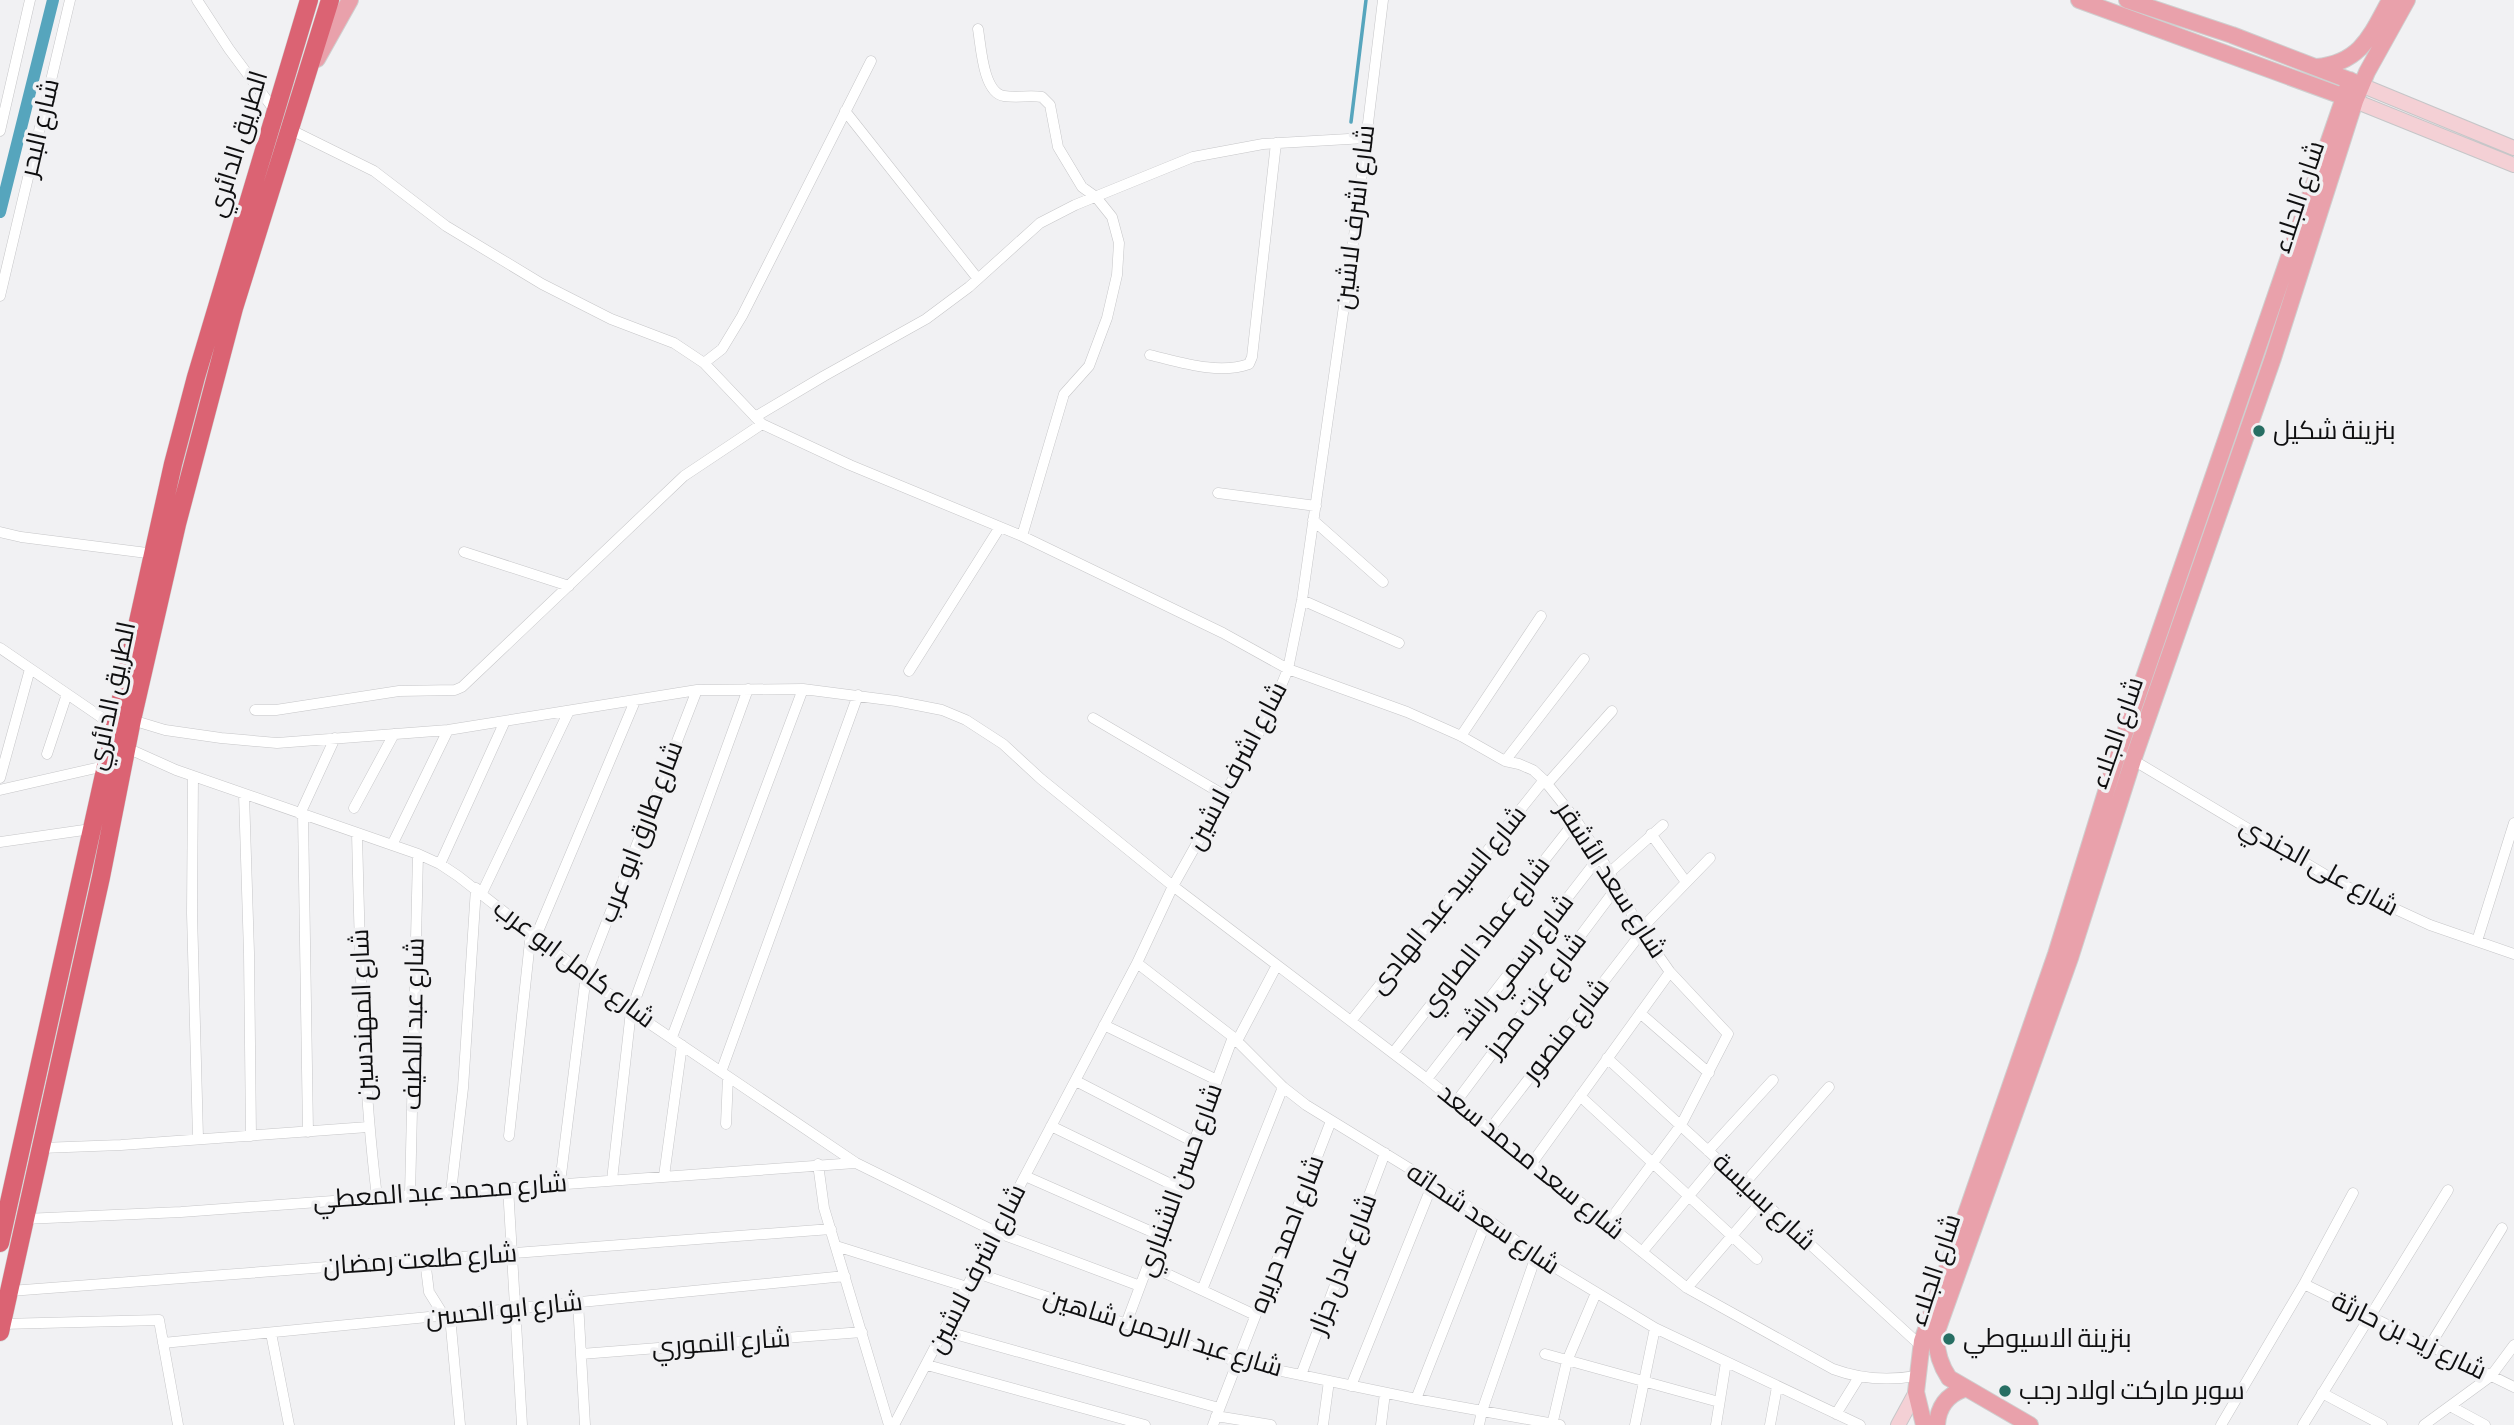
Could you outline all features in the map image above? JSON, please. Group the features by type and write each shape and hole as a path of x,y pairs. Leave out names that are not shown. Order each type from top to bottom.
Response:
{"highway":[{"name":"الطريق الدائري","path":"1,1328 127,748 196,377 309,0"},
{"name":"الطريق الدائري","path":"0,1243 114,726 234,308 330,0"},
{"path":"59,979 78,981"}],"main road":[{"name":"الطريق الدائري","path":"305,79 350,0"},
{"path":"2079,0 2349,99"},
{"path":"2127,0 2355,82 2407,0"},
{"path":"2315,67 2339,62 2360,50 2390,0"},
{"name":"شارع الجلاء","path":"1924,1425 1916,1384 1921,1346 2010,1108 2070,958 2355,82"},
{"name":"شارع الجلاء","path":"2030,1425 1949,1378 1937,1353 1937,1331 2010,1108 2118,752 2265,355"},
{"path":"1937,1425 1942,1405 1955,1392 1964,1389"}],"street":[{"name":"شارع البحر","path":"0,131 30,0"},
{"name":"شارع البحر","path":"0,296 69,0"},
{"path":"197,0 275,111"},
{"name":"شارع اشرف لاشين","path":"892,1425 927,1365 1076,1081 1137,963 1172,886 1270,713 1288,669 1302,600 1316,506 1383,0"},
{"path":"978,29 989,86 997,94 1007,97 1042,97 1050,105 1058,147 1082,187 1096,197 1112,216 1119,243 1117,275 1107,318 1089,366 1064,394 1022,536"},
{"path":"704,363 729,340 871,61"},
{"path":"2355,82 2514,148"},
{"path":"2349,99 2514,165"},
{"path":"845,111 978,279"},
{"path":"289,129 374,171 446,226 542,285 611,319 674,343 704,363 759,420"},
{"path":"255,710 276,710 399,691 455,690 462,687 684,476 824,376 926,319 978,279 1040,223 1193,157 1276,143 1366,138"},
{"path":"1150,355 1196,365 1228,367 1248,364 1252,357 1276,143"},
{"name":"شارع سعد الأشقر","path":"759,420 850,465 1022,536 1223,633 1288,669 1407,712 1461,736 1504,761 1519,764 1546,782 1600,856 1616,887 1670,972 1727,1030 1727,1038 1709,1073"},
{"path":"1218,492 1316,506"},
{"path":"1313,520 1383,582"},
{"path":"909,671 1000,527"},
{"path":"0,532 161,555"},
{"path":"464,552 569,586"},
{"path":"1302,600 1399,643"},
{"path":"1461,736 1541,616"},
{"path":"0,648 114,726"},
{"path":"1504,761 1584,659"},
{"path":"0,778 30,669"},
{"path":"672,1037 803,688"},
{"name":"شارع سعد محمد سعد","path":"132,720 165,730 277,743 448,730 697,690 803,688 942,710 966,720 1003,744 1041,779 1172,886 1427,1079 1687,1288 1819,1363 1859,1377 1916,1384"},
{"name":"شارع طارق ابو عرب","path":"560,1184 586,975 697,690"},
{"path":"612,1180 631,1011 748,690"},
{"path":"47,754 67,694"},
{"path":"726,1124 725,1074 858,695"},
{"path":"509,1136 534,934 635,701"},
{"path":"452,1192 479,891 569,711"},
{"name":"شارع السيد عبد الهادى","path":"1351,1021 1546,782 1612,711"},
{"path":"1093,718 1224,795"},
{"path":"440,864 505,720"},
{"path":"393,845 448,730"},
{"path":"354,808 394,734"},
{"path":"308,1132 302,814 335,738"},
{"name":"شارع كامل ابو عرب","path":"127,748 159,764 393,845 440,864 479,891 631,1011 856,1163 996,1231 1140,1286"},
{"name":"شارع على الجندي","path":"2133,760 2339,883 2407,915 2514,954"},
{"path":"0,790 105,766"},
{"path":"193,776 192,913 198,1138"},
{"path":"244,794 251,1136"},
{"name":"شارع عماد الصاوي","path":"1393,1053 1576,820"},
{"path":"2477,941 2512,838 2514,823"},
{"path":"1609,873 1663,825"},
{"path":"0,842 91,829"},
{"name":"شارع المهندسين","path":"357,833 368,1127 377,1197"},
{"path":"1651,834 1686,882"},
{"name":"شارع عبد اللطيف","path":"410,1195 418,854"},
{"name":"شارع رسمي راشد","path":"1427,1079 1600,856"},
{"name":"شارع منصور","path":"1490,1129 1642,930 1710,858"},
{"name":"شارع عزت محرز","path":"1456,1102 1616,887"},
{"name":"شارع سعد شحاته","path":"1137,963 1235,1039 1283,1087 1331,1121 1487,1219 1536,1256 1655,1328 1860,1425"},
{"name":"شارع حسن الشنباري","path":"1126,1324 1217,1080 1235,1039 1277,965"},
{"path":"1532,1163 1670,972"},
{"path":"1607,1224 1681,1125 1709,1073 1640,1013"},
{"path":"1104,1025 1217,1080"},
{"path":"664,1176 682,1045"},
{"name":"شارع بسيسة","path":"1607,1058 1921,1346"},
{"path":"1708,1151 1773,1080"},
{"path":"1076,1081 1194,1142"},
{"path":"1202,1290 1283,1087"},
{"path":"1744,1184 1829,1087"},
{"path":"1580,1096 1757,1259"},
{"name":"شارع احمد حريره","path":"1216,1416 1331,1121"},
{"path":"1051,1126 1177,1187"},
{"path":"41,1147 121,1145 368,1127"},
{"name":"شارع عادل جزار","path":"1301,1375 1385,1153"},
{"path":"1642,1252 1718,1161"},
{"name":"شارع محمد عبد المعطي","path":"24,1219 181,1212 856,1163"},
{"path":"818,1164 820,1185 831,1229 892,1425"},
{"path":"1025,1176 1159,1236"},
{"path":"1351,1386 1433,1184"},
{"path":"508,1187 522,1425"},
{"path":"2303,1425 2448,1191"},
{"path":"2221,1425 2304,1284 2353,1193"},
{"path":"1687,1288 1762,1201"},
{"path":"1416,1399 1487,1219"},
{"path":"2429,1347 2502,1228"},
{"name":"شارع طلعت رمضان","path":"10,1291 831,1229"},
{"path":"836,1246 967,1287"},
{"path":"1479,1425 1536,1256"},
{"path":"425,1259 429,1292 447,1316 460,1425"},
{"path":"1148,1265 1255,1315"},
{"name":"شارع عبد الرحمن شاهين","path":"974,1272 1238,1362 1555,1425"},
{"name":"شارع ابو الحسن","path":"163,1343 845,1276"},
{"name":"شارع زيد بن حارثة","path":"2304,1284 2514,1387"},
{"path":"1555,1425 1567,1361 1597,1293"},
{"path":"578,1303 584,1425"},
{"path":"1,1328 159,1320 178,1425"},
{"path":"1635,1425 1655,1328"},
{"path":"944,1331 1216,1416 1271,1425"},
{"name":"شارع النموري","path":"581,1354 862,1332"},
{"path":"271,1333 289,1425"},
{"path":"2424,1425 2491,1376 2514,1345"},
{"path":"1545,1354 1719,1402"},
{"path":"1716,1425 1727,1362"},
{"path":"927,1365 1145,1425"},
{"path":"1836,1414 1859,1377"},
{"path":"1323,1425 1329,1381"},
{"name":"شارع الجلاء","path":"1898,1425 1916,1384"},
{"path":"1770,1425 1777,1387"},
{"path":"1381,1425 1385,1393"},
{"path":"2322,1393 2382,1425"},
{"path":"2450,1406 2485,1425"}],"waterway":[{"path":"0,212 53,0"},
{"path":"1351,122 1366,0"}],"place":[{"name":"بنزينة شكيل","path":"2259,431"},
{"name":"بنزينة الاسيوطي","path":"1949,1339"},
{"name":"سوبر ماركت اولاد رجب","path":"2005,1391"}]}
